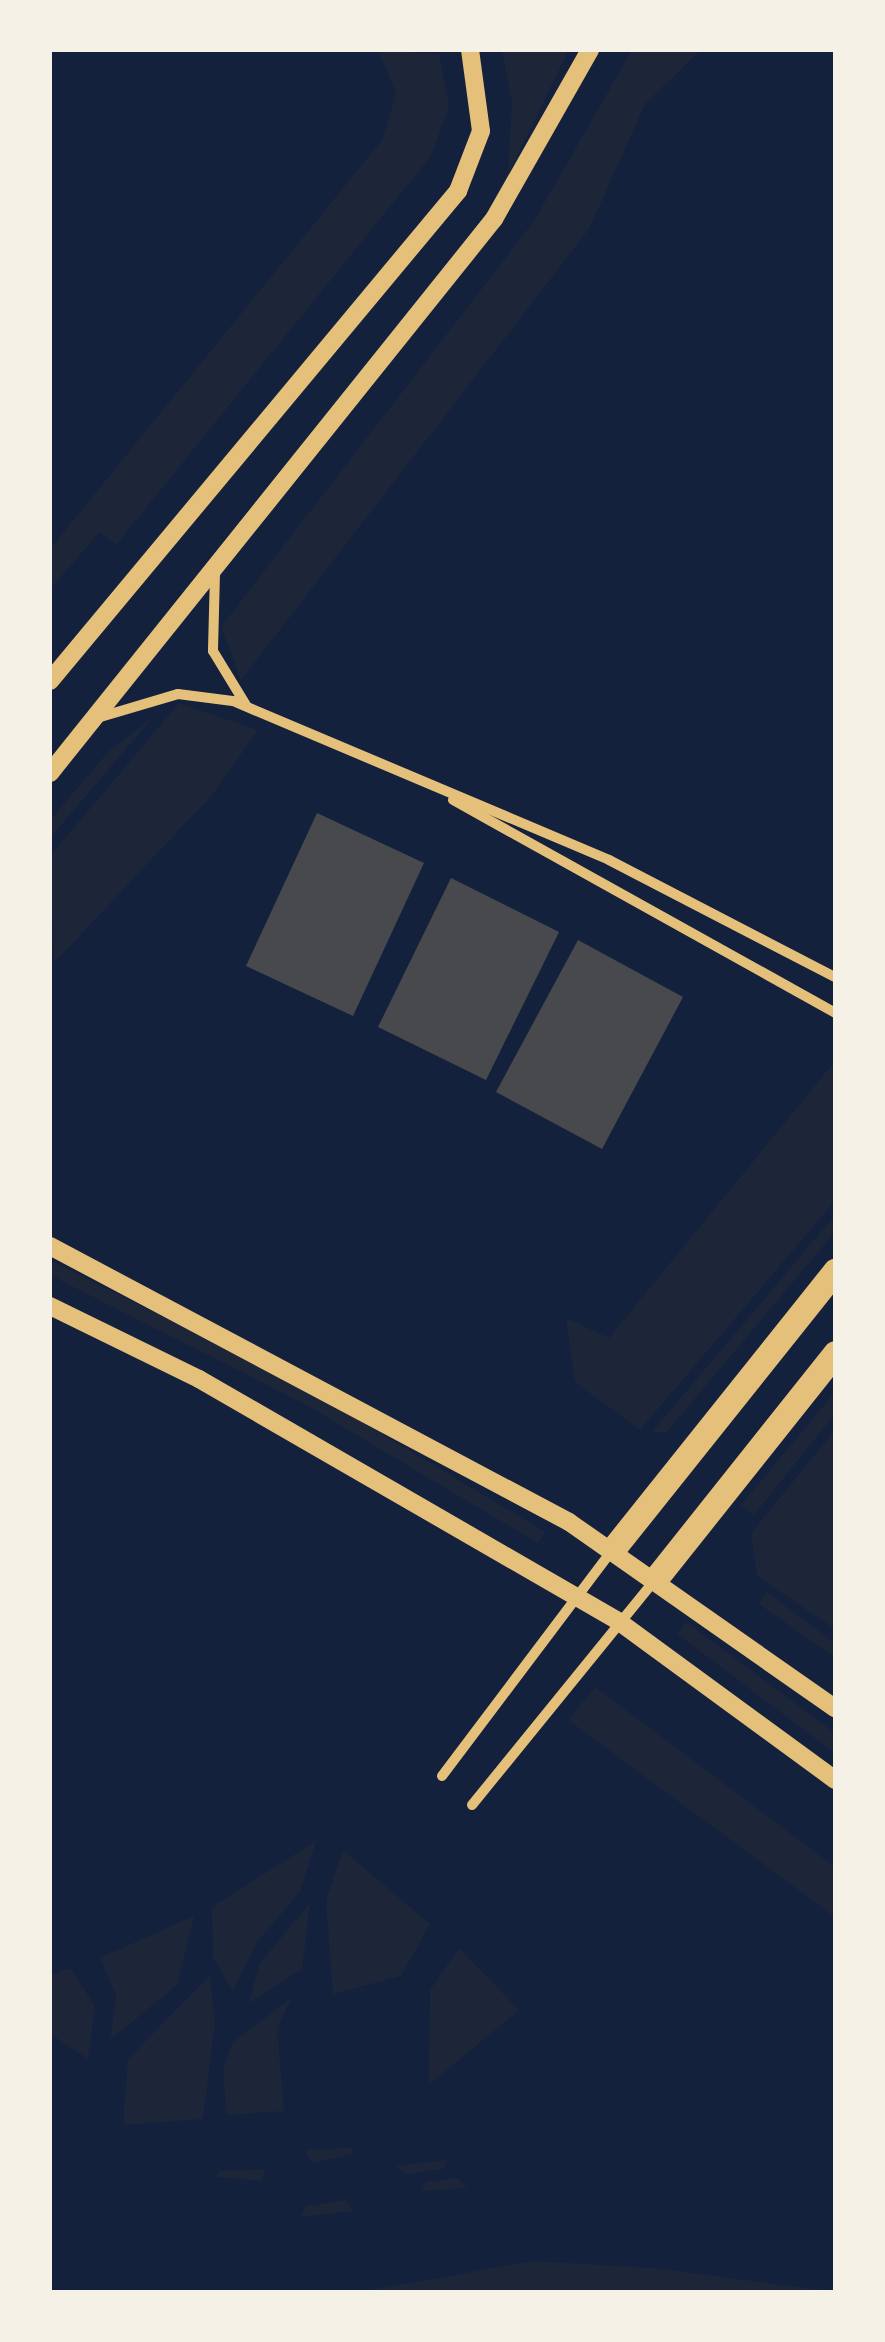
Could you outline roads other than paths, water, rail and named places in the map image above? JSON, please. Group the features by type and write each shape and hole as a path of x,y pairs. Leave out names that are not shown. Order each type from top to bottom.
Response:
{"main road":[{"path":"613,1549 835,1271"},
{"path":"656,1577 835,1353"}],"street":[{"path":"50,681 458,191 481,130 470,50"},
{"path":"50,772 494,219 590,50"},
{"path":"216,569 213,651 250,709"},
{"path":"96,718 178,694 250,709 609,860 835,977"},
{"path":"426,784 835,1013"},
{"path":"50,1246 274,1359 613,1549 835,1708"},
{"path":"50,1306 199,1379 618,1621 835,1780"},
{"path":"442,1776 613,1549"},
{"path":"472,1805 656,1577"}]}
